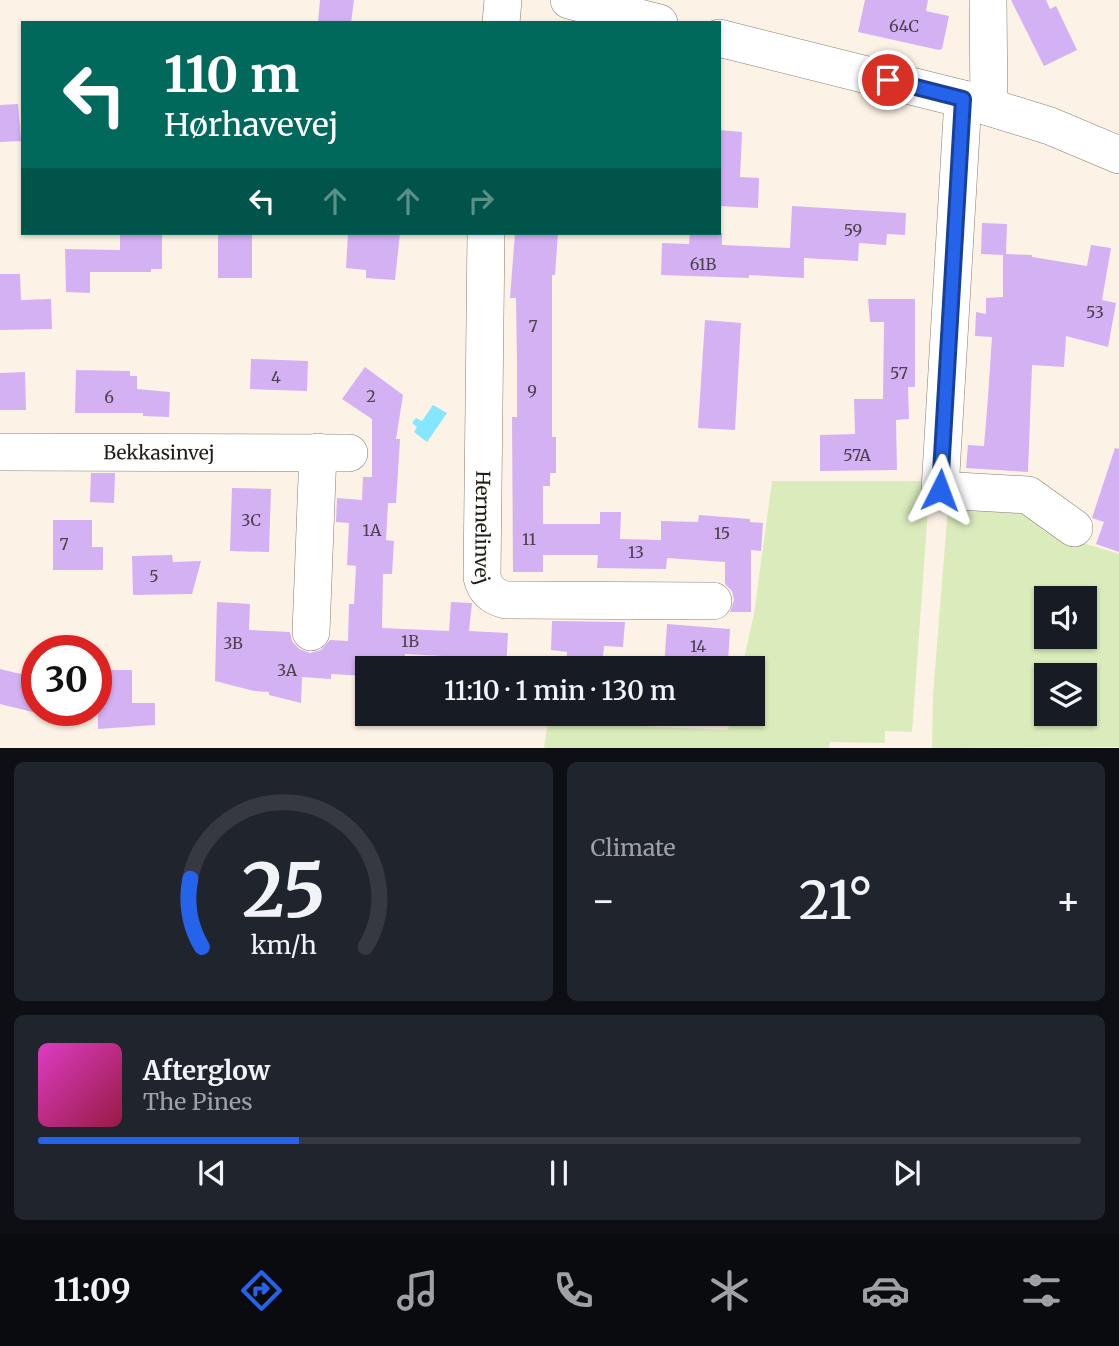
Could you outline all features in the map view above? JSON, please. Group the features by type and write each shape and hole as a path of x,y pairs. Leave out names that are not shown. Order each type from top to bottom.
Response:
{"street":[{"path":"501,21 503,0"},
{"path":"569,0 651,21"},
{"path":"988,0 940,490 1028,495 1074,528"},
{"path":"721,39 976,103 1050,126 1119,155"},
{"name":"Hermelinvej","path":"486,235 482,563 484,586 498,598 506,600 713,601"},
{"name":"Bekkasinvej","path":"0,452 334,452 312,632"}],"green space":[{"path":"772,481 930,481 912,732 885,731 885,743 830,742 829,748 544,748 547,726 728,730 729,726 765,726 765,656 745,656 754,614"},
{"path":"949,495 1024,504 1083,543 1119,554 1119,747 932,748 933,695"}],"water":[{"path":"433,405 447,413 427,442 414,432 417,427 412,423 416,418 422,421"}],"building":[{"path":"320,0 354,0 351,21 318,21"},
{"path":"865,0 928,0 926,11 949,16 942,49 858,32"},
{"path":"1011,0 1046,0 1050,9 1056,6 1077,50 1044,66"},
{"path":"18,104 21,141 0,142 0,105"},
{"path":"721,130 742,132 740,177 759,178 758,208 721,206"},
{"path":"792,206 906,213 905,235 887,234 886,245 859,243 858,261 804,258 804,278 661,275 662,243 689,244 690,235 722,233 722,245 790,248"},
{"path":"982,223 1007,224 1006,254 1032,255 1087,266 1091,245 1111,248 1102,300 1116,303 1108,347 1066,336 1064,367 1032,365 1028,472 966,468 968,445 984,446 992,337 975,336 976,312 986,314 986,298 1003,297 1003,255 981,254"},
{"path":"120,235 162,235 162,269 151,269 151,272 90,272 90,293 66,292 65,249 120,250"},
{"path":"218,235 252,235 252,278 218,278"},
{"path":"348,235 400,235 395,280 366,278 366,270 346,268"},
{"path":"515,235 558,235 555,275 552,275 552,437 556,437 556,473 550,473 550,486 543,486 543,524 600,524 600,512 621,512 620,539 661,540 661,521 698,522 699,515 750,519 750,522 763,523 761,551 751,550 751,612 730,612 734,600 732,591 725,584 725,562 667,558 666,569 597,568 598,555 543,555 543,572 513,572 512,417 517,417 517,361 516,298 510,298"},
{"path":"0,274 20,274 21,300 51,299 52,329 0,330"},
{"path":"868,299 915,299 915,387 908,387 909,419 896,420 897,470 820,471 820,435 855,434 854,399 883,399 884,322 870,322"},
{"path":"705,320 741,323 735,430 698,428"},
{"path":"251,359 308,361 307,391 250,389"},
{"path":"365,367 403,395 396,439 400,439 396,503 388,503 386,540 394,541 392,574 383,574 382,628 449,631 451,602 472,603 469,631 508,633 507,656 355,656 355,675 331,674 331,679 302,677 301,703 269,695 269,692 215,681 217,602 250,604 249,630 290,632 292,641 299,649 310,653 321,650 330,640 348,641 349,604 354,604 356,566 347,565 349,523 336,522 337,498 362,500 363,477 372,477 372,419 342,399"},
{"path":"76,370 130,371 130,376 137,376 137,389 170,392 169,417 143,416 143,413 75,413"},
{"path":"25,372 26,410 0,410 0,373"},
{"path":"1115,448 1119,449 1119,552 1096,544 1104,522 1092,518"},
{"path":"91,473 115,473 114,503 90,502"},
{"path":"232,488 271,489 269,552 230,551"},
{"path":"53,520 92,520 92,547 103,547 103,570 53,570"},
{"path":"172,555 173,562 201,561 192,594 133,595 132,556"},
{"path":"552,621 625,622 623,647 604,646 603,656 567,656 567,652 551,650"},
{"path":"667,624 730,629 728,656 665,656"},
{"path":"0,669 21,674 21,709 0,704"},
{"path":"112,670 132,670 132,703 155,703 155,725 98,729 98,726 112,726"}],"route":[{"path":"888,80 963,99 940,490"}]}
